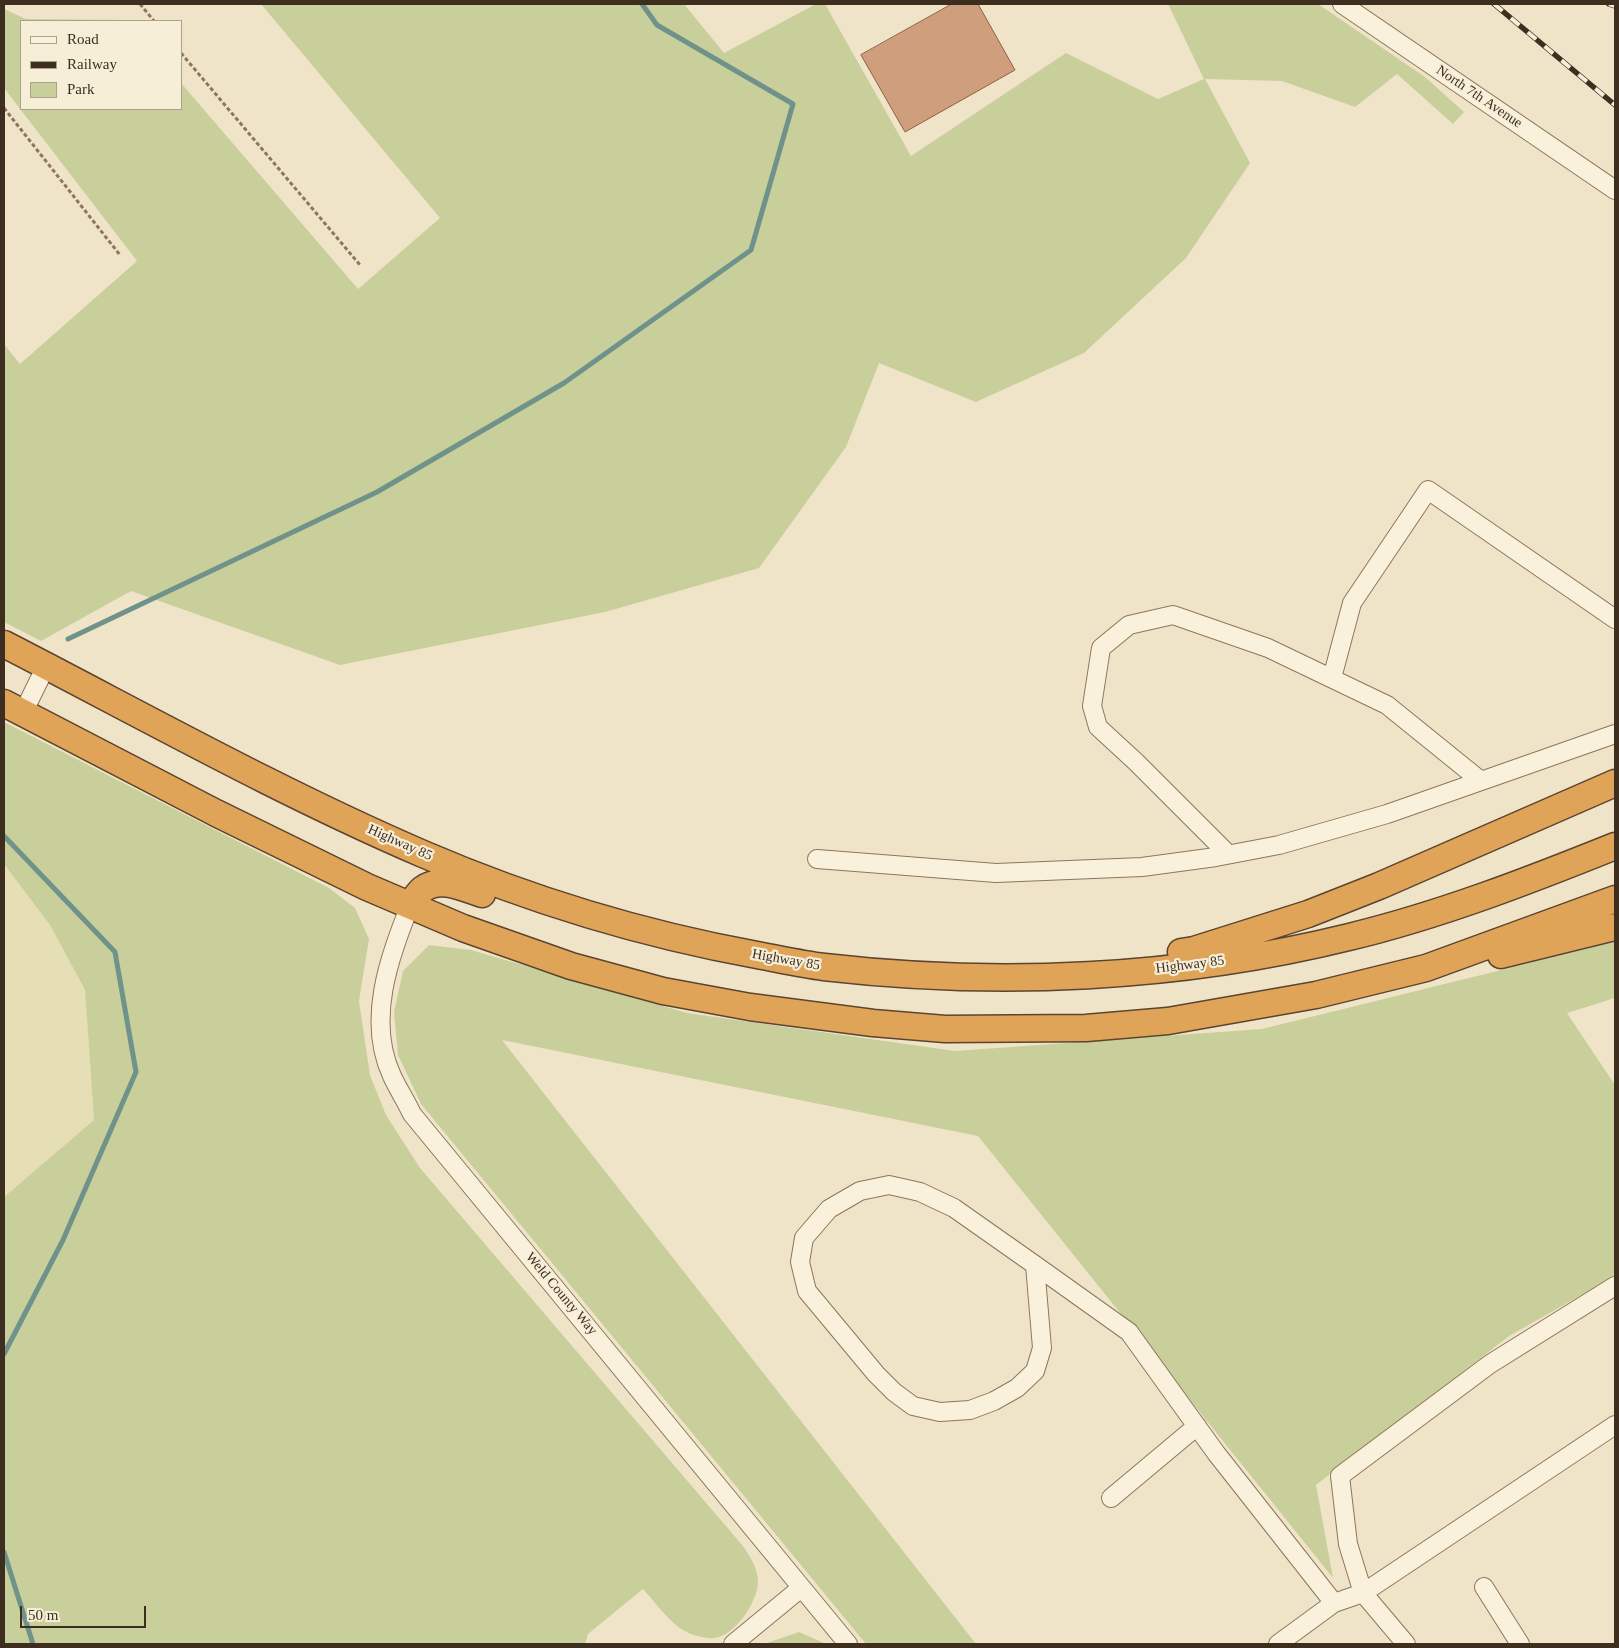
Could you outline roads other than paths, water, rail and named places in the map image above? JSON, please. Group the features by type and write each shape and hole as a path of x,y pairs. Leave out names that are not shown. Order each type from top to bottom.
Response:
{"highway":[{"name":"Highway 85","path":"4,644 267,781 425,855 519,891 605,920 730,950 831,967 943,975 1064,977 1176,967 1248,958 1350,937 1462,905 1615,846"},
{"path":"13,708 216,813 366,887 463,928 571,966 663,992 750,1008 945,1029 1086,1028 1168,1022 1316,994 1426,968 1522,951 1615,927"},
{"path":"1064,977 1112,961 1194,950 1308,914 1379,886 1615,783"},
{"path":"410,905 423,889 434,884 446,883 612,939 683,954 730,950"},
{"path":"1426,968 1615,899"}],"street":[{"name":"North 7th Avenue","path":"1342,4 1615,190"},
{"path":"1332,678 1352,603 1428,490 1615,619"},
{"path":"1228,854 1136,762 1098,727 1092,706 1101,648 1129,625 1173,615 1268,648 1387,704 1481,781"},
{"path":"13,708 46,666"},
{"path":"817,859 996,873 1142,867 1228,854 1280,844 1387,814 1615,734"},
{"name":"Weld County Way","path":"410,905 390,960 380,1022 383,1050 391,1076 412,1114 848,1644"},
{"path":"1035,1265 1042,1348 1035,1371 1016,1388 994,1401 970,1410 940,1412 913,1406 894,1392 876,1374 807,1291 800,1262 804,1238 829,1208 860,1191 889,1185 920,1192 954,1208 1035,1265 1128,1332 1197,1426 1334,1603"},
{"path":"1406,1644 1363,1592 1348,1544 1340,1476 1490,1364 1615,1286"},
{"path":"1278,1644 1334,1603 1363,1592 1615,1425"},
{"path":"1111,1498 1197,1426"},
{"path":"1484,1587 1520,1644"},
{"path":"733,1644 801,1588"}],"waterway":[{"path":"68,639 377,492 564,383 751,250 793,104 657,25 642,4"},
{"path":"4,836 115,952 136,1072 63,1240 4,1354"},
{"path":"4,1552 33,1644"}],"railway":[{"path":"1494,4 1615,105"},
{"path":"1609,4 1615,6"}]}
